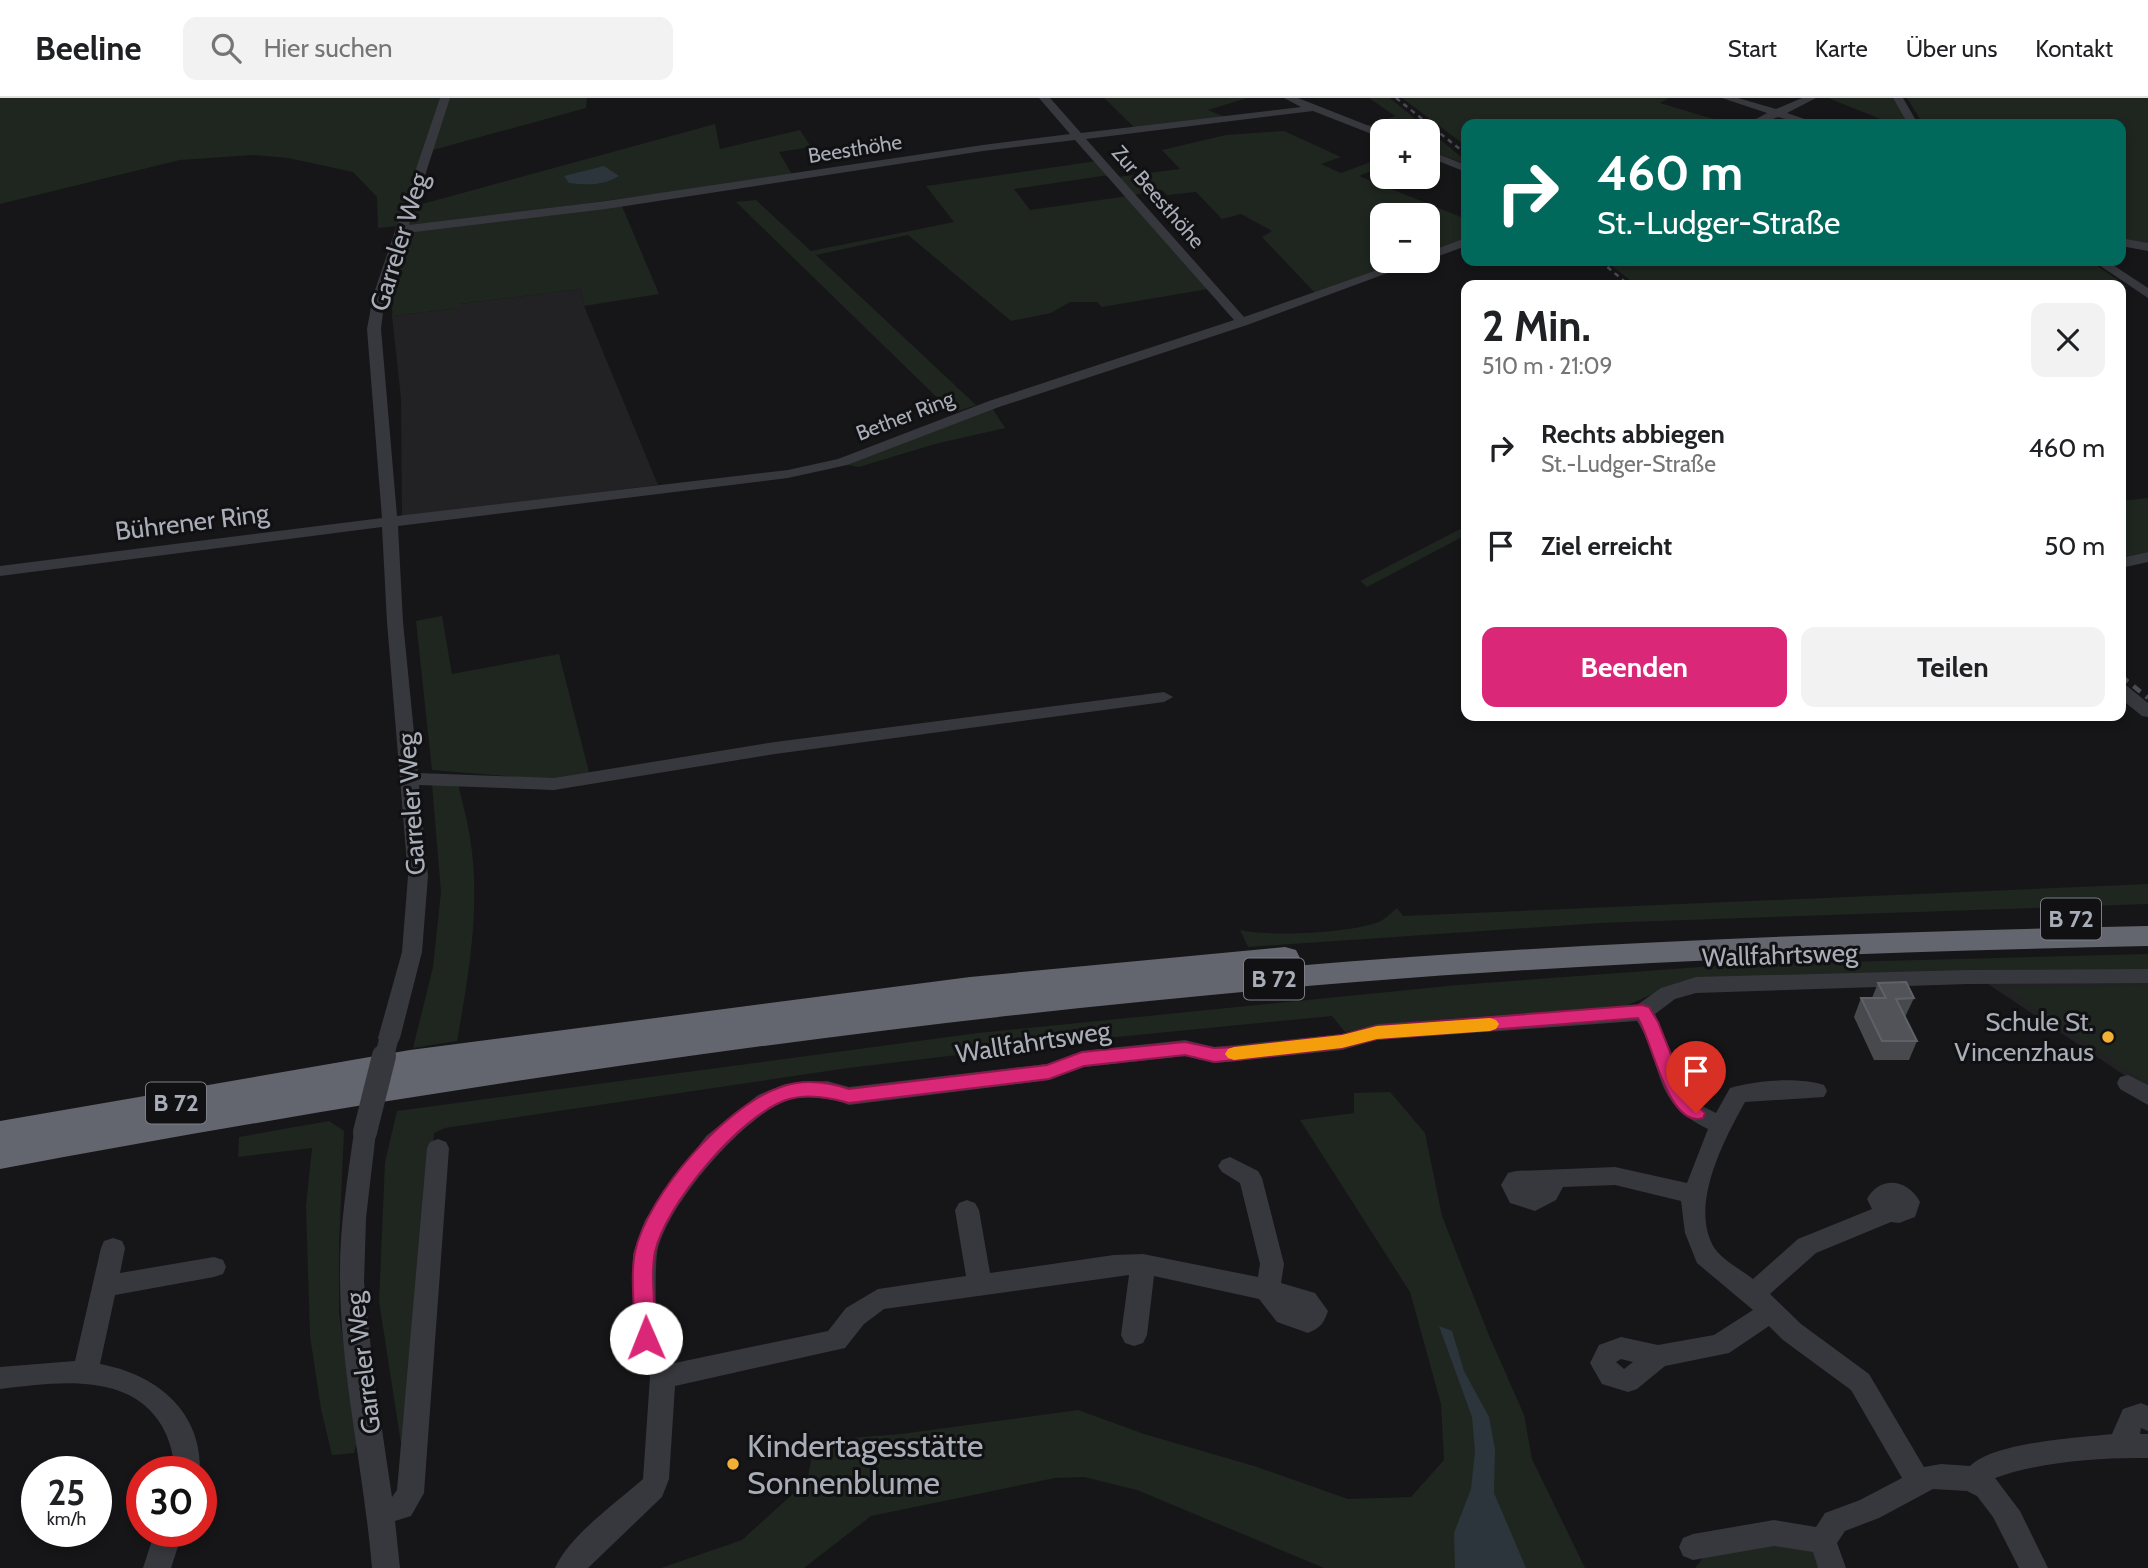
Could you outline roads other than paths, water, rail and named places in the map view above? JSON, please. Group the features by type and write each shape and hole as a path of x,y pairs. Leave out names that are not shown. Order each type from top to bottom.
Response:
{"highway":[{"name":"B 72","path":"0,1134 410,1062 970,988 1338,954 1599,936 1881,923 2148,917"},
{"name":"B 72","path":"0,1156 405,1087 961,1010 1268,979 1592,955 1887,941 2148,936"}],"street":[{"name":"Garreler Weg","path":"386,1568 382,1513 353,1302 354,1241 365,1132 412,952 418,876 395,622 390,522 374,330 380,296 445,98"},
{"name":"Zur Beesthöhe","path":"1044,98 1242,322"},
{"path":"1289,98 1370,130"},
{"path":"1727,98 1796,119"},
{"path":"1765,119 1811,98"},
{"path":"1898,98 1910,119"},
{"name":"Beesthöhe","path":"401,230 606,205 983,148 1316,108"},
{"path":"1440,158 1461,167"},
{"path":"2126,243 2148,248"},
{"path":"1440,252 1461,244"},
{"path":"2126,250 2148,248"},
{"path":"2106,266 2148,294"},
{"name":"Bether Ring","path":"390,522 775,476 842,462 994,404 1380,273"},
{"name":"Bührener Ring","path":"0,571 390,522"},
{"path":"2126,562 2148,556"},
{"path":"2126,694 2148,712"},
{"path":"410,779 555,784 775,748 1164,697"},
{"name":"Wallfahrtsweg","path":"569,1568 598,1537 652,1488 656,1479 663,1377 646,1338 645,1254 653,1227 680,1185 714,1142 766,1101 785,1093 827,1088 849,1096 1049,1072 1082,1059 1185,1048 1214,1055 1237,1054 1342,1042 1377,1032 1642,1012 1668,993 1696,985 1968,977 2148,976"},
{"path":"1642,1012 1649,1022 1680,1099 1696,1113 1721,1125"},
{"path":"2128,1083 2148,1096"},
{"path":"1816,1091 1738,1094 1721,1125 1694,1194 1692,1208 1697,1233 1706,1256 1791,1332 1860,1382 1919,1483"},
{"name":"Garreler Weg","path":"382,1513 401,1507 411,1493 438,1148"},
{"path":"663,1377 836,1340 855,1316 878,1299 980,1284 1114,1265 1143,1264 1268,1291 1272,1264 1250,1178 1230,1166"},
{"path":"1555,1181 1615,1177 1694,1194"},
{"path":"967,1210 980,1284"},
{"path":"1658,1356 1720,1345 1761,1303 1807,1246 1890,1212"},
{"path":"85,1373 113,1248"},
{"path":"1134,1335 1143,1264"},
{"path":"105,1286 214,1267"},
{"path":"0,1378 44,1373 85,1373 125,1382 157,1399 179,1430 184,1456"},
{"path":"2117,1445 2127,1436 2127,1426 2132,1416 2141,1415 2148,1419"},
{"path":"1975,1479 1985,1469 2013,1459 2117,1445 2148,1446"},
{"path":"1823,1541 1835,1522 1869,1509 1930,1476 1975,1479 1986,1486 1998,1502 2034,1568"},
{"path":"1693,1547 1774,1533 1823,1541"},
{"path":"1823,1541 1832,1568"},
{"path":"157,1568 164,1547"}],"railway":[{"path":"1396,98 1461,150"},
{"path":"1606,266 1623,280"},
{"path":"2126,680 2148,698"}],"place":[{"name":"Schule St. Vincenzhaus","path":"2108,1037"},
{"name":"Kindertagesstätte Sonnenblume","path":"733,1464"}]}
